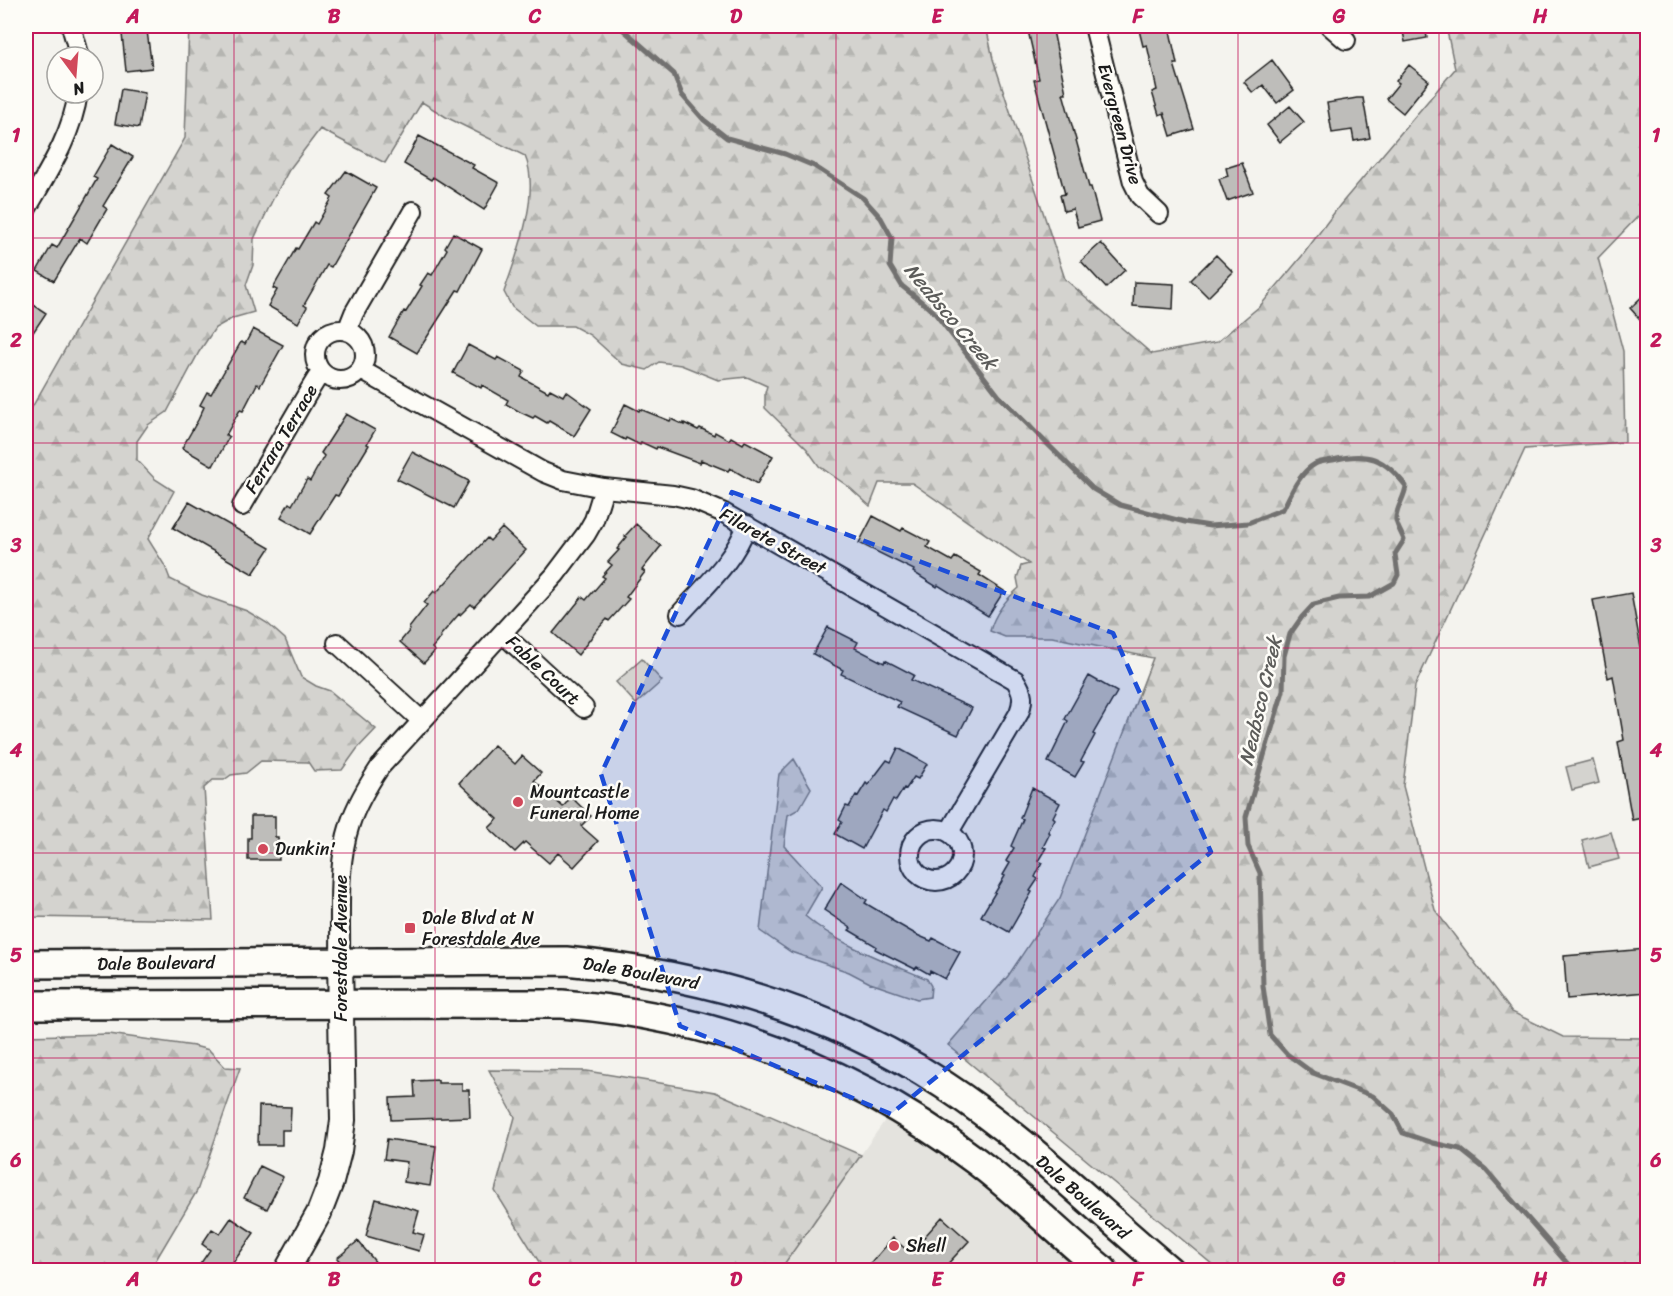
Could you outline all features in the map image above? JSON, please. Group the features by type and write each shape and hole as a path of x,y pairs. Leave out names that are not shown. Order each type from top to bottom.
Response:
{"main road":[{"name":"Dale Boulevard","path":"26,964 340,961 578,962 675,976 778,1004 835,1027 881,1049 944,1085 1045,1163 1169,1270"},
{"path":"26,1005 562,1004 612,1008 661,1016 725,1033 783,1052 835,1074 886,1101 933,1130 978,1162 1102,1270"}],"street":[{"path":"71,26 77,45"},
{"name":"Evergreen Drive","path":"1094,26 1133,182 1140,196 1159,214"},
{"path":"1330,26 1346,40"},
{"path":"26,210 59,152 75,105"},
{"path":"361,370 365,359 364,346 360,339 349,332 350,323 414,211"},
{"name":"Ferrara Terrace","path":"349,332 339,330 327,334 318,344 315,359 317,366 324,375 333,380 350,379 361,370"},
{"name":"Filarete Street","path":"361,370 543,472 563,480 604,488 691,499 747,525 1015,680 1021,689 1023,700 1019,713 949,832"},
{"name":"Ferrara Terrace","path":"242,506 317,378 324,375"},
{"name":"Forestdale Avenue","path":"287,1270 319,1213 331,1182 339,1151 343,1120 340,1003 341,867 350,822 362,796 380,767 577,548 594,520 604,488"},
{"path":"680,614 730,559 747,525"},
{"name":"Fable Court","path":"502,633 584,708"},
{"path":"337,643 423,721"}],"highlighted area":[{"path":"732,492 1113,633 1211,852 891,1114 680,1026 601,774"}],"shaded area":[{"path":"895,1106 1103,1270 780,1270"}],"green space":[{"path":"189,26 986,26 993,59 1065,279 1152,354 1217,342 1260,306 1302,256 1340,205 1455,69 1446,26 1647,26 1647,207 1598,258 1623,351 1625,442 1525,449 1415,686 1403,786 1435,910 1512,1012 1563,1037 1647,1038 1647,1270 1219,1270 948,1045 1008,976 1060,898 1153,658 1052,637 1005,637 990,631 1001,608 1019,588 1017,578 1021,566 1029,564 912,483 879,483 870,506 849,487 819,466 807,449 765,408 767,386 747,377 718,380 681,365 659,362 647,370 622,364 590,335 573,326 536,326 512,307 504,292 521,242 529,206 529,171 525,156 446,117 422,102 385,163 320,129 289,170 254,239 253,265 246,285 254,312 233,318 215,328 199,352 167,412 148,425 137,441 137,460 155,479 174,491 148,539 165,566 170,579 202,595 247,611 267,623 285,639 301,677 330,691 376,729 357,749 342,770 314,771 308,762 261,761 246,773 231,775 224,780 213,780 204,788 213,920 26,917 26,418 185,138"},
{"path":"642,659 662,681 636,704 616,682"},
{"path":"794,759 811,788 799,809 788,815 784,846 822,887 805,916 848,944 927,979 931,986 930,997 917,999 870,983 849,972 791,952 760,931 779,774"},
{"path":"1593,760 1599,783 1572,790 1566,767"},
{"path":"1611,832 1619,859 1589,867 1582,840"},
{"path":"109,1034 194,1046 209,1050 225,1067 240,1068 197,1191 150,1270 26,1270 26,1036"},
{"path":"489,1070 587,1071 715,1092 861,1155 780,1270 544,1270 495,1191 515,1117"}],"building":[{"path":"1027,26 1052,26 1066,93 1063,93 1100,221 1078,227 1073,209 1064,211 1060,195 1065,194 1034,80 1039,79"},
{"path":"1138,26 1169,26 1177,64 1174,64 1194,129 1171,136 1164,113 1159,115 1152,92 1157,90 1147,45 1143,46"},
{"path":"1402,26 1425,26 1427,38 1405,42"},
{"path":"147,31 152,68 126,71 122,34"},
{"path":"1272,60 1294,90 1277,103 1263,85 1253,93 1244,82"},
{"path":"1409,65 1429,81 1403,113 1386,99 1399,83 1396,81"},
{"path":"121,89 145,93 139,128 115,124"},
{"path":"1363,98 1370,138 1354,141 1352,130 1332,133 1327,103"},
{"path":"1290,106 1304,122 1280,142 1267,125"},
{"path":"419,136 474,165 472,168 499,183 484,210 433,177 431,180 404,164"},
{"path":"112,144 133,157 103,206 107,209 87,243 80,238 54,281 37,271 52,245 57,248 97,179 93,177"},
{"path":"1242,163 1253,192 1227,201 1219,179 1228,176 1226,168"},
{"path":"346,171 376,188 331,267 327,265 304,305 307,307 298,323 268,306 277,290 273,288 296,248 298,249 314,222 317,224 332,198 328,195"},
{"path":"453,233 482,249 460,291 457,290 417,353 389,337 428,273 432,275"},
{"path":"1101,243 1125,270 1106,288 1081,261"},
{"path":"1216,255 1233,272 1208,297 1191,280"},
{"path":"1134,282 1174,284 1173,309 1133,306"},
{"path":"1647,292 1647,327 1630,308"},
{"path":"26,300 46,313 26,343"},
{"path":"253,329 283,345 260,386 257,384 243,411 240,410 226,435 229,437 213,466 182,448 204,407 200,405 207,392 211,394 241,342 245,344"},
{"path":"468,345 496,360 498,357 524,371 521,377 548,392 550,389 563,396 566,391 591,409 574,436 549,421 547,423 535,416 533,418 520,412 506,404 508,400 482,385 481,388 453,373"},
{"path":"625,404 670,421 671,419 684,425 684,423 698,430 700,428 714,435 715,432 729,440 731,437 743,444 745,441 773,456 757,484 730,468 728,471 701,460 700,463 641,442 640,445 626,438 625,440 611,433"},
{"path":"346,414 375,430 367,444 369,445 338,496 335,495 310,534 281,517 289,503 292,505 307,479 310,481 324,456 321,453"},
{"path":"412,452 469,481 454,508 397,479"},
{"path":"189,502 270,548 253,574 173,528"},
{"path":"873,516 901,531 903,528 930,542 927,547 952,561 955,557 981,572 979,575 1004,591 988,616 938,585 937,587 913,572 914,570 859,543"},
{"path":"636,524 661,546 642,570 645,572 626,597 629,599 609,621 607,619 578,655 553,633 582,597 586,600 605,578 602,576 612,565 608,562"},
{"path":"502,528 526,550 474,607 471,604 459,614 440,636 432,648 435,651 424,663 400,642 427,605 424,603 434,591 436,593 487,538 490,541"},
{"path":"1631,593 1645,670 1647,670 1647,817 1632,820 1618,742 1624,740 1613,676 1608,678 1593,600"},
{"path":"828,627 858,642 855,648 914,675 911,680 972,708 958,735 897,707 900,702 841,674 843,670 813,654"},
{"path":"1089,676 1117,692 1093,734 1095,735 1081,761 1084,762 1075,777 1048,762 1068,721 1065,719"},
{"name":"Mountcastle Funeral Home","path":"494,745 515,764 522,756 541,773 534,781 563,807 571,797 591,816 581,826 598,841 574,867 558,853 549,863 525,842 515,852 489,828 498,819 459,783"},
{"path":"898,748 927,764 918,779 914,777 896,801 893,799 886,812 883,810 862,849 835,834 842,822 839,820 846,806 849,807 866,783 868,785 887,760 891,762"},
{"path":"1032,788 1060,803 1043,847 1046,848 1038,861 1042,863 1035,877 1038,879 1009,932 981,916 1005,876 1003,875 1010,863 1006,861 1014,848 1011,846 1023,819 1020,818"},
{"name":"Dunkin'","path":"251,816 275,816 275,837 278,837 279,860 248,860"},
{"path":"841,882 867,900 865,903 891,920 917,935 931,941 933,938 960,952 945,979 930,971 929,974 917,967 915,969 875,949 876,946 849,930 851,928 824,910"},
{"path":"1646,949 1647,992 1567,999 1564,956"},
{"path":"438,1080 438,1083 462,1083 462,1090 469,1090 470,1117 391,1120 390,1098 415,1097 414,1081"},
{"path":"259,1106 291,1107 290,1130 282,1130 282,1145 258,1145"},
{"path":"387,1139 436,1146 430,1186 404,1182 407,1162 384,1159"},
{"path":"260,1166 283,1177 267,1209 244,1198"},
{"path":"376,1199 419,1211 413,1232 424,1235 419,1251 366,1236"},
{"path":"942,1217 969,1241 942,1270 865,1270 893,1238 910,1253"},
{"path":"231,1218 254,1233 228,1270 196,1270 210,1250 202,1244 212,1229 220,1234"},
{"path":"358,1241 382,1270 347,1270 337,1258"}],"waterway":[{"name":"Neabsco Creek","path":"619,26 674,74 682,95 704,120 727,138 785,154 814,166 863,198 881,218 892,238 890,266 902,286 934,312 999,396 1093,489 1120,505 1210,526 1248,523 1283,509 1300,478 1315,464 1356,456 1382,463 1406,486 1396,516 1397,525 1404,540 1395,554 1398,575 1394,583 1369,597 1339,598 1314,604 1290,634 1284,656 1283,691 1246,817 1248,846 1260,873 1263,986 1270,1035 1287,1054 1313,1073 1373,1096 1393,1114 1403,1133 1460,1149 1485,1169 1573,1270"}],"place":[{"name":"Mountcastle Funeral Home","path":"518,802"},
{"name":"Dunkin'","path":"263,849"},
{"name":"Dale Blvd at N Forestdale Ave","path":"410,928"},
{"name":"Shell","path":"894,1246"}]}
